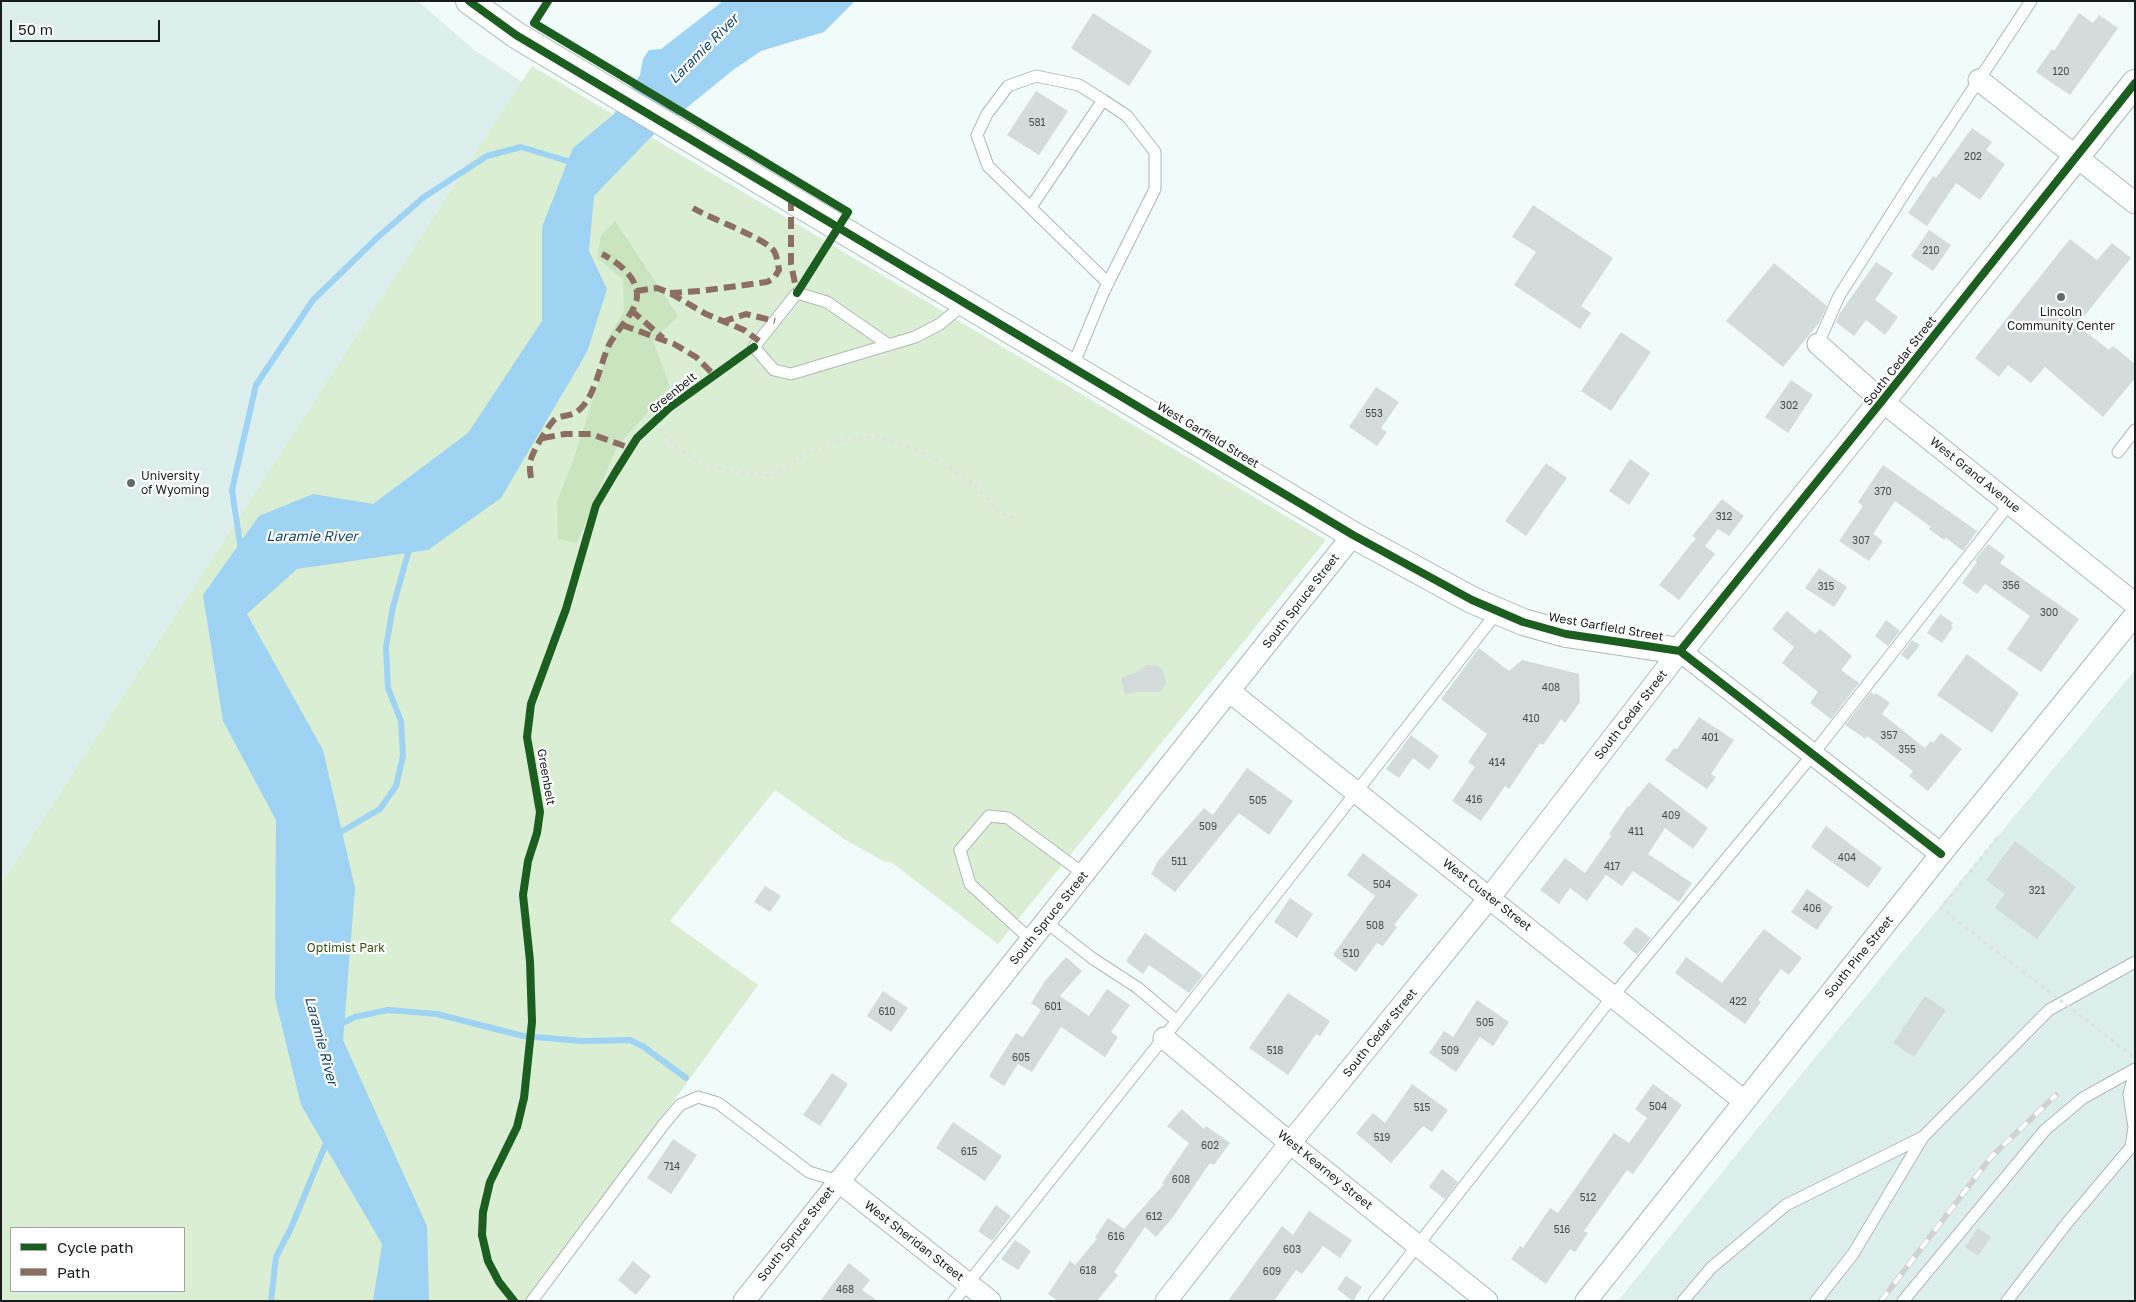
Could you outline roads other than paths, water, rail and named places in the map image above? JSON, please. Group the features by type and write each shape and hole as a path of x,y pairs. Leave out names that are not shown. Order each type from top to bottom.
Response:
{"street":[{"name":"West Garfield Street","path":"469,1 516,35 756,177 964,304 1353,535 1472,600 1523,622 1566,634 1680,651 1941,854"},
{"path":"1980,80 2135,204"},
{"name":"South Cedar Street","path":"1166,1301 1290,1143 1490,897 1680,651 2135,83"},
{"name":"West Grand Avenue","path":"1818,344 1882,401 2135,604"},
{"name":"South Spruce Street","path":"744,1301 1353,535"},
{"name":"South Pine Street","path":"1586,1301 1744,1100 2135,615"},
{"name":"West Custer Street","path":"1229,691 1744,1100"},
{"name":"West Kearney Street","path":"1164,1038 1290,1143 1487,1301"},
{"name":"West Sheridan Street","path":"838,1181 990,1301"}],"lane":[{"path":"1818,344 1839,296 2031,1"},
{"path":"1072,368 1108,283 1155,189 1155,152 1127,116 1079,85 1036,76 1008,86 987,114 978,135 988,166 1108,283"},
{"path":"1032,208 1103,100"},
{"path":"889,344 826,302 797,293 754,347 774,370 791,374 835,360 861,355 889,344 915,337 940,324 964,304"},
{"path":"2118,452 2135,430"},
{"path":"1374,1301 1613,996 1813,754 2010,503"},
{"path":"954,1301 1164,1038 1498,611"},
{"path":"1031,940 970,884 960,850 974,832 989,816 1008,818 1084,874"},
{"path":"1046,922 1092,958 1138,988 1177,1021"},
{"path":"1816,1301 1853,1254 1923,1137 2049,1010 2135,962"},
{"path":"1903,1301 2045,1130 2083,1098 2135,1071"},
{"path":"2007,1301 2067,1223 2131,1147 2134,1127 2129,1094 2135,1071"},
{"path":"532,1301 664,1124 680,1105 698,1097 718,1103 809,1172 838,1181"},
{"path":"1683,1301 1711,1268 1786,1204 1923,1137"}],"water":[{"name":"Laramie River","path":"723,1 855,1 824,32 761,51 733,70 651,137 594,196 589,251 607,289 587,352 501,498 428,550 297,569 247,614 323,750 355,888 343,1040 427,1226 429,1301 373,1301 382,1244 301,1105 275,998 276,820 223,721 203,595 259,516 313,494 373,504 468,433 542,321 542,227 573,148 613,115 640,75 643,59 649,50 661,49"}],"waterway":[{"path":"241,550 232,490 256,385 313,300 378,237 424,197 487,156 521,147 574,163"},
{"path":"334,836 380,809 396,786 403,756 401,721 388,688 386,647 393,607 410,546"},
{"path":"337,1026 355,1017 388,1010 437,1014 523,1036 582,1041 630,1040 644,1047 686,1078"},
{"path":"271,1301 276,1257 291,1228 327,1141"}],"railway":[{"path":"1881,1301 1991,1157 2056,1095"}],"place":[{"name":"Lincoln Community Center","path":"2061,297"},
{"name":"University of Wyoming","path":"131,483"}],"park label":[{"name":"Optimist Park","path":"346,948"}]}
